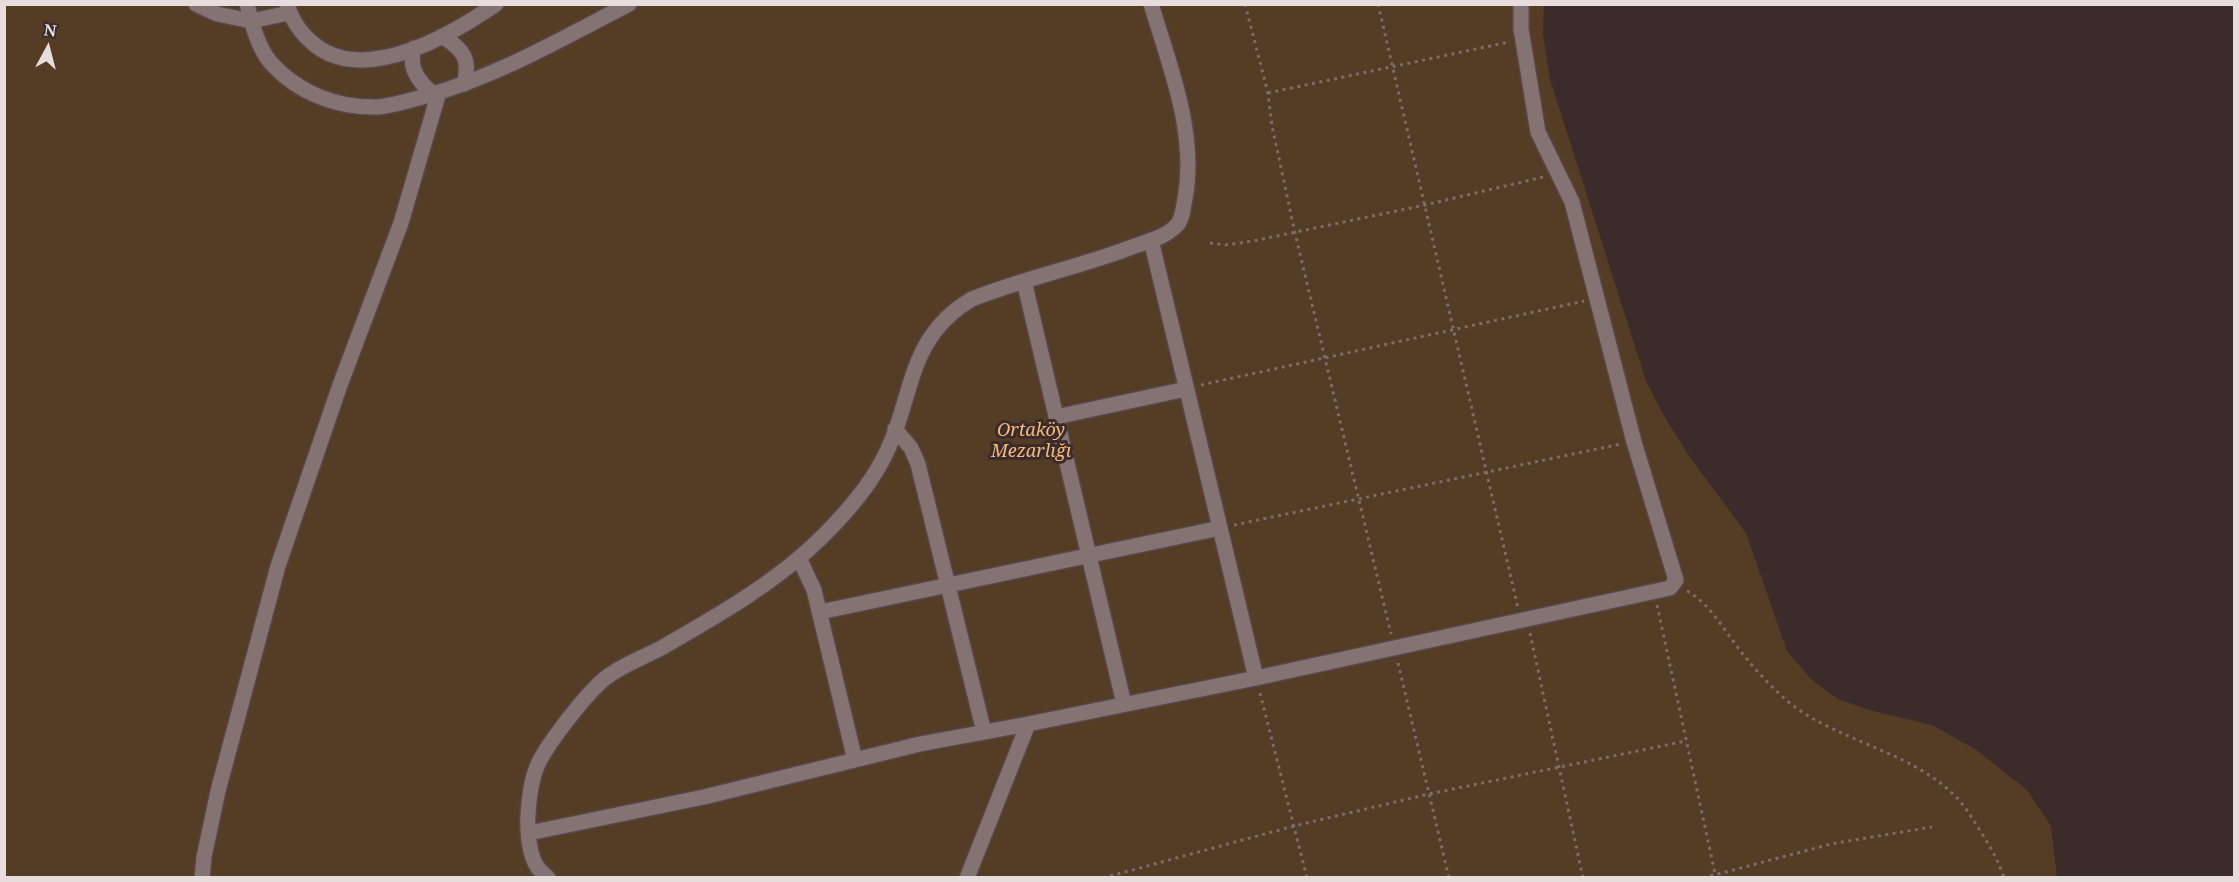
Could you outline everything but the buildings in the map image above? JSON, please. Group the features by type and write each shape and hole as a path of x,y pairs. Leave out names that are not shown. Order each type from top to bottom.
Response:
{"street":[{"path":"196,4 218,14 251,21 288,9 292,20 308,39 323,51 343,59 367,60 384,58 442,36 496,4"},
{"path":"247,4 251,21 270,62 297,86 320,98 348,105 379,107 436,93 508,66 629,4"},
{"path":"548,878 538,868 533,857 529,833 531,784 539,763 587,695 615,672 672,642 753,592 799,558 824,535 866,486 882,462 919,357 928,339 940,323 972,299 1109,256 1151,240 1176,226 1181,219 1188,174 1186,129 1180,98 1151,4"},
{"path":"529,833 704,797 920,744 1256,678 1654,592 1674,585 1676,580 1634,442 1572,202 1538,132 1522,39 1521,4"},
{"path":"442,36 455,44 464,56 468,70 464,84"},
{"path":"414,48 411,58 412,68 420,81 436,93"},
{"path":"202,878 204,857 218,791 278,566 340,385 401,223 436,93"},
{"path":"1151,240 1256,678"},
{"path":"1024,281 1124,704"},
{"path":"1056,417 1186,388"},
{"path":"895,429 911,448 918,464 984,732"},
{"path":"820,612 1220,528"},
{"path":"799,558 811,580 820,612 855,760"},
{"path":"967,878 1028,724"}],"path":[{"path":"1245,4 1268,93 1272,126 1324,358 1449,878"},
{"path":"1378,4 1559,767 1583,878"},
{"path":"1268,93 1522,39"},
{"path":"1210,243 1225,245 1244,243 1295,233 1559,173"},
{"path":"1186,388 1598,298"},
{"path":"1220,528 1634,442"},
{"path":"1674,585 1698,598 1768,683 1799,711 1834,730 1913,766 1951,792 1966,808 1998,860 2004,878"},
{"path":"1654,592 1716,876"},
{"path":"1256,678 1307,878"},
{"path":"1103,878 1294,826 1429,794 1686,741"},
{"path":"1703,878 1831,844 1932,827"}],"green space":[{"name":"Ortaköy Mezarlığı","path":"5,4 1544,5 1543,34 1550,79 1646,381 1689,456 1746,533 1787,651 1812,680 1838,699 1869,710 1932,725 1975,749 2027,790 2051,826 2057,877 5,878"}]}
